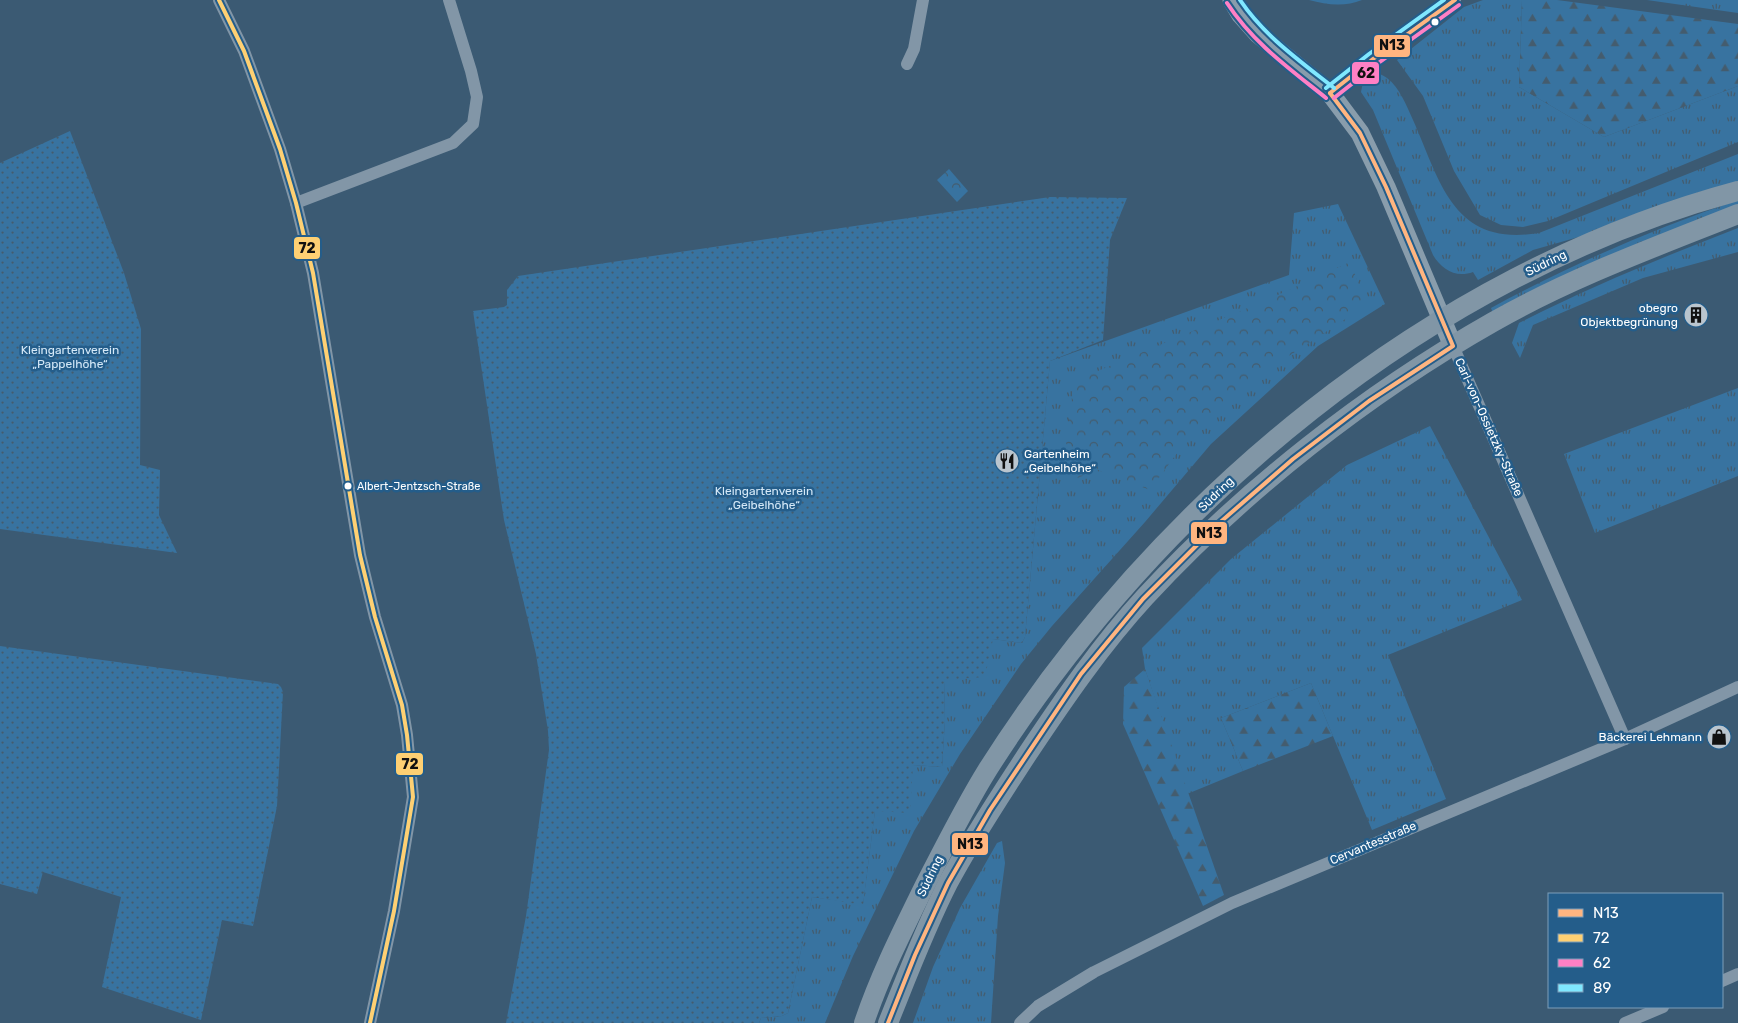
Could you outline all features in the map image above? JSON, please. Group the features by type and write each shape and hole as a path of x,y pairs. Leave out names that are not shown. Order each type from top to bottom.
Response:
{"main road":[{"name":"Südring","path":"864,1023 900,937 956,824 1024,715 1093,624 1148,562 1210,499 1297,422 1360,374 1404,343 1489,291 1553,259 1625,227 1672,210 1738,191"},
{"name":"Südring","path":"888,1023 915,955 948,883 990,810 1081,674 1143,599 1216,525 1293,460 1369,401 1493,322 1546,294 1642,252 1738,214"}],"street":[{"path":"219,0 244,51 280,150 296,203 313,273 360,555 375,617 402,705 407,735 413,796 394,910 370,1023"},
{"path":"296,203 453,143 473,124 477,97 470,65 449,0"},
{"path":"907,64 914,49 923,0"},
{"name":"Carl-von-Ossietzky-Straße","path":"1232,0 1241,15 1258,34 1330,93 1360,133 1386,187 1453,346 1625,739"},
{"path":"1330,93 1373,59 1455,0"},
{"name":"Cervantesstraße","path":"1020,1023 1038,1006 1094,972 1232,903 1625,739 1738,687"},
{"path":"1723,981 1738,974"},
{"path":"1625,1023 1661,1008"}],"green space":[{"path":"1309,0 1362,0 1349,4 1336,4"},
{"path":"1483,0 1522,0 1519,87 1604,137 1738,86 1738,142 1548,221 1523,227 1501,225 1480,215 1454,171 1423,96 1397,60 1464,7"},
{"path":"1522,0 1557,0 1738,24 1738,86 1604,137 1519,87"},
{"path":"1647,0 1738,0 1738,13"},
{"path":"1373,71 1392,82 1399,92 1442,187 1454,205 1469,220 1487,230 1510,235 1539,233 1738,154 1738,182 1624,218 1582,236 1533,250 1478,280 1473,272 1461,274 1445,269 1433,255 1373,110 1361,92 1363,82"},
{"name":"Kleingartenverein „Pappelhöhe“","path":"70,131 124,273 141,329 140,465 160,470 159,515 177,553 0,529 0,163"},
{"path":"949,169 968,191 957,202 937,180"},
{"name":"Kleingartenverein „Geibelhöhe“","path":"1050,197 1127,198 1110,240 1103,340 1050,361 1025,637 1022,643 993,639 985,677 944,680 945,720 942,767 913,765 910,813 875,811 863,905 812,897 788,1013 782,1016 761,1018 759,1023 506,1023 526,916 549,750 548,731 536,654 504,520 473,311 507,305 507,290 518,276"},
{"path":"1738,200 1738,207 1493,313 1491,308 1581,263 1675,223"},
{"path":"1338,204 1385,304 1318,346 1211,444 1021,664 960,754 914,831 853,956 825,1023 759,1023 761,1018 782,1016 788,1013 812,897 863,904 875,811 913,765 942,767 945,720 944,680 993,639 1022,643 1025,637 1050,361 1289,275 1294,213"},
{"path":"1738,228 1738,252 1643,278 1533,325 1520,358 1512,343 1519,323 1628,272"},
{"path":"1350,262 1367,305 1269,369 1188,438 1150,490 1098,470 1075,479 1066,444 1074,381 1269,299"},
{"path":"1738,388 1738,476 1595,533 1564,454"},
{"path":"1430,426 1522,600 1388,655 1446,799 1372,830 1311,683 1221,718 1243,771 1187,794 1145,669 1142,648 1231,559 1347,465"},
{"path":"0,646 278,684 281,687 283,692 277,806 253,926 222,920 201,1020 102,987 121,897 43,872 37,894 0,884"},
{"path":"1145,669 1224,895 1203,906 1123,724 1124,687"},
{"path":"1311,683 1333,736 1243,771 1221,718"},
{"path":"1002,841 1005,863 998,916 991,1023 913,1023 933,967 960,908 997,843"}],"transit line":[{"name":"72","path":"219,0 244,51 280,149 296,203 313,273 360,555 375,617 402,705 407,735 413,797 394,911 370,1023"},
{"name":"89","path":"1240,0 1271,37 1334,88"},
{"name":"89","path":"1326,88 1369,54 1444,0"},
{"name":"N13","path":"1330,93 1373,59 1455,0"},
{"name":"62","path":"1227,3 1248,31 1260,43 1326,98"},
{"name":"62","path":"1334,98 1377,64 1459,5"},
{"name":"N13","path":"888,1023 915,955 948,883 990,810 1081,674 1143,599 1217,525 1293,459 1369,401 1453,346 1386,187 1360,133 1330,93"}],"place":[{"name":"obegro Objektbegrünung","path":"1696,315"},
{"name":"Gartenheim „Geibelhöhe“","path":"1007,461"},
{"name":"Albert-Jentzsch-Straße","path":"348,486"},
{"name":"Bäckerei Lehmann","path":"1719,737"}]}
